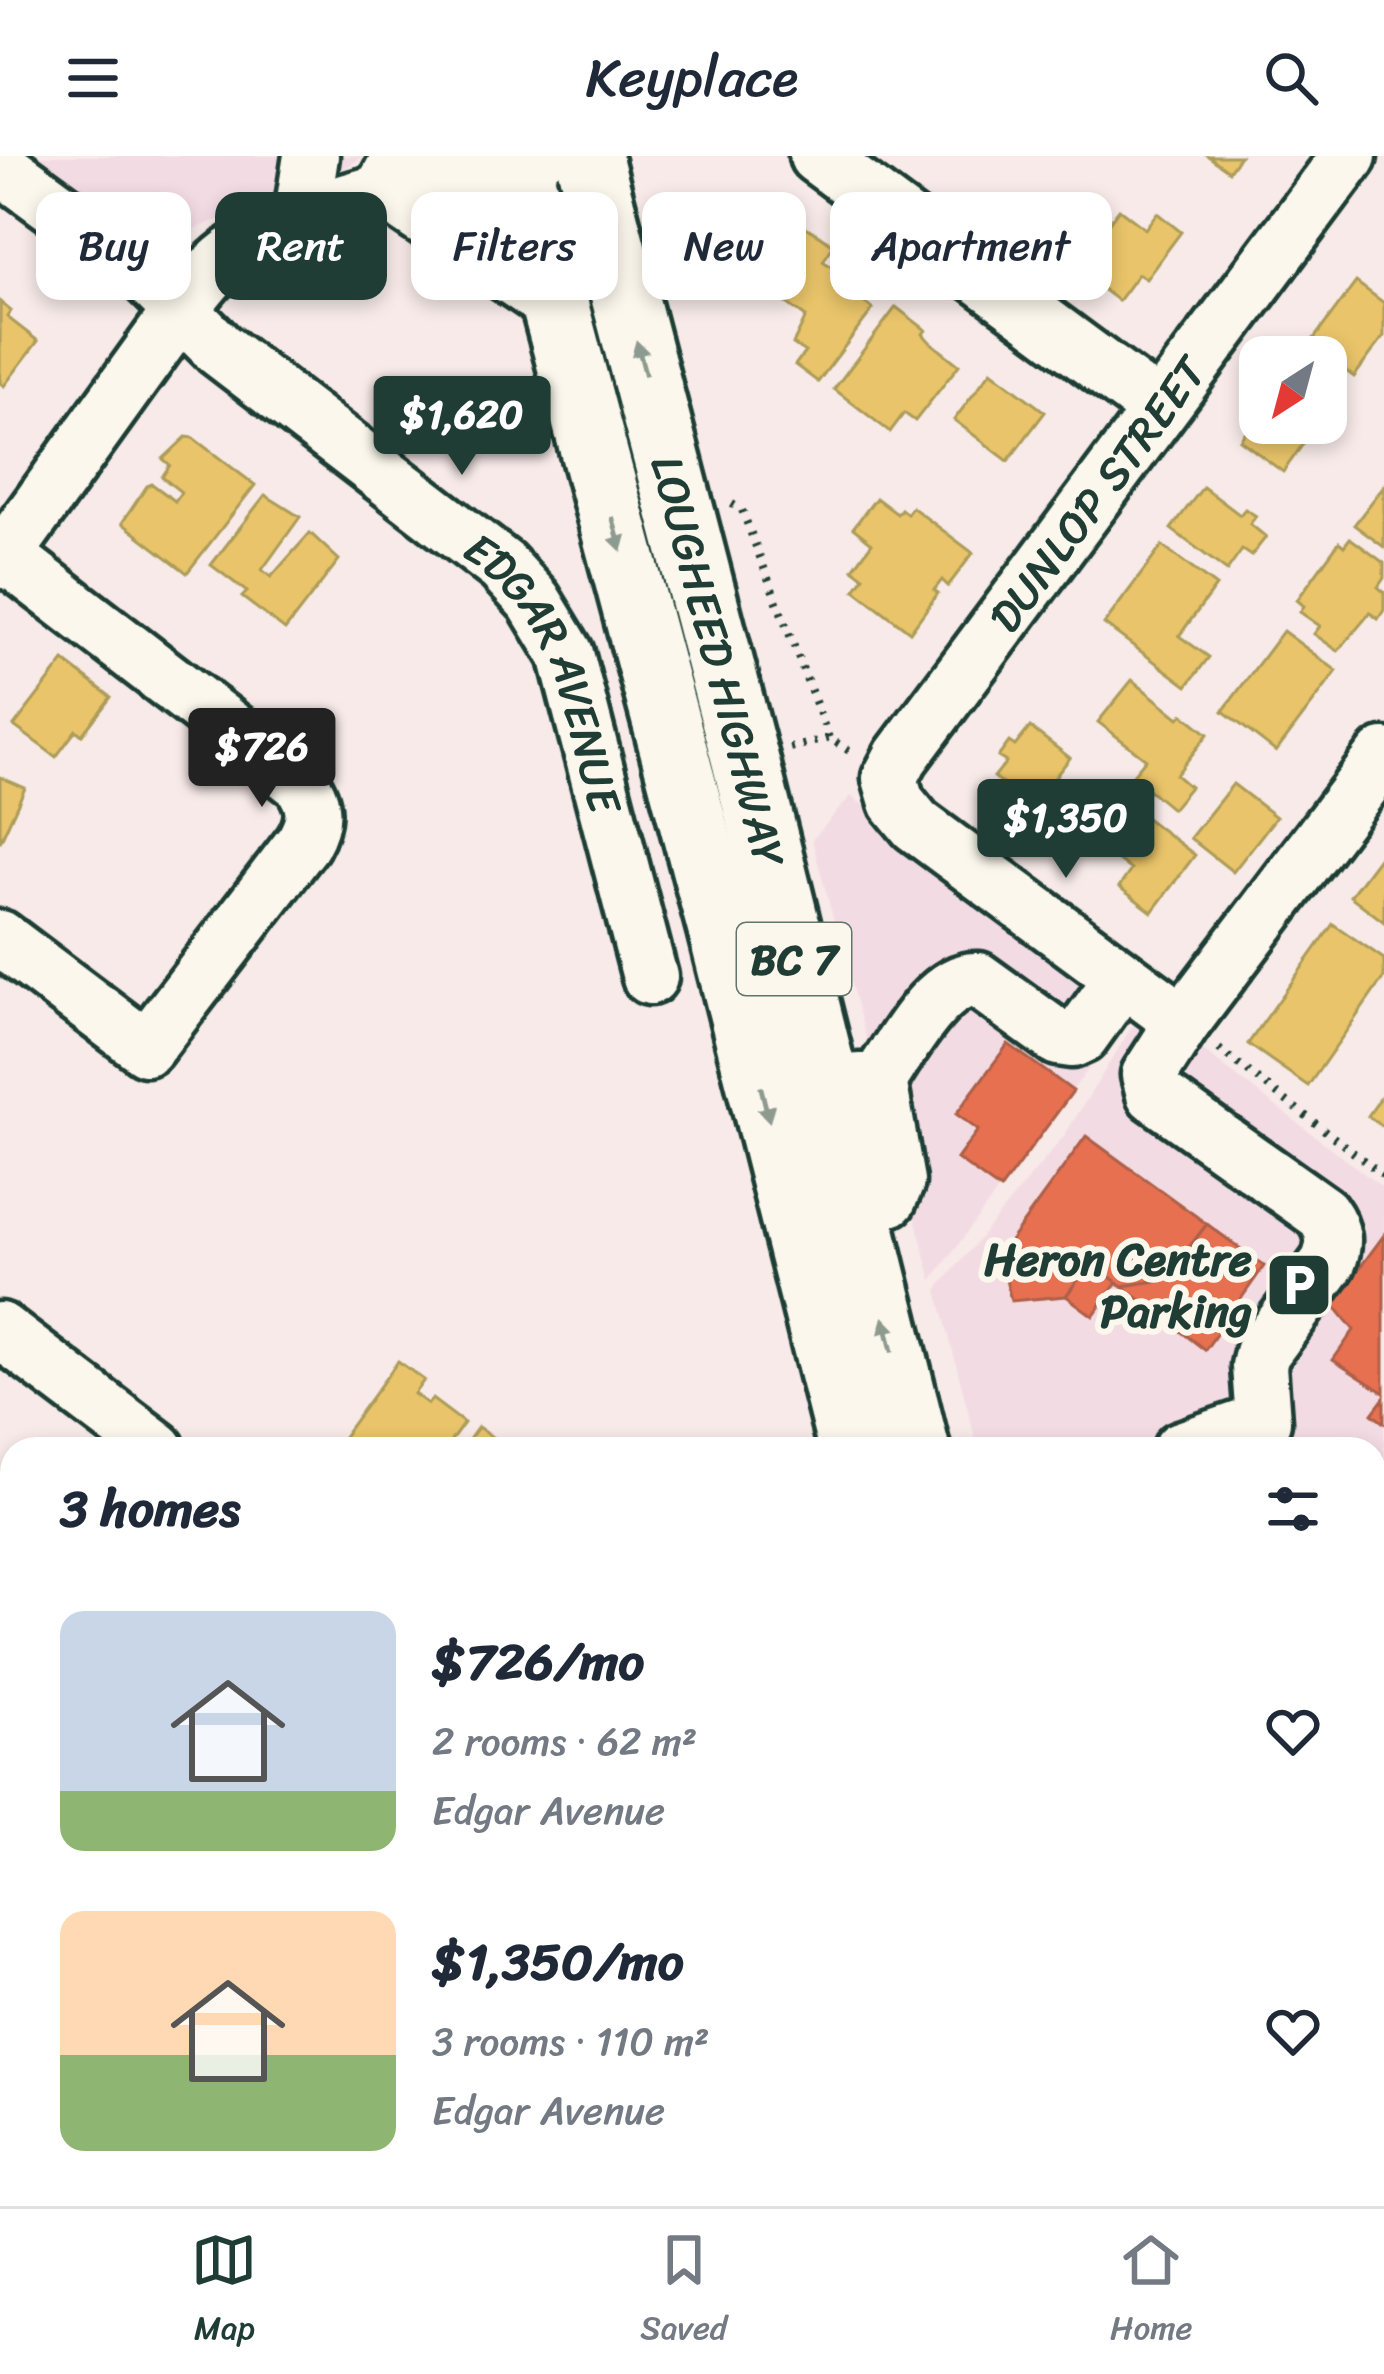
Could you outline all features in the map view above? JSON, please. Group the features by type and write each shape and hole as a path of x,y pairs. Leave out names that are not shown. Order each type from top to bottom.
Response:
{"main road":[{"name":"LOUGHEED HIGHWAY","path":"588,156 746,759 852,1081 856,1209 913,1437"},
{"name":"LOUGHEED HIGHWAY","path":"523,158 531,192"},
{"path":"399,172 424,192"},
{"name":"LOUGHEED HIGHWAY","path":"555,300 855,1436"}],"street":[{"path":"305,192 311,156"},
{"path":"817,156 1159,409"},
{"name":"DUNLOP STREET","path":"890,778 901,757 1349,156"},
{"path":"358,192 399,172 523,158"},
{"name":"EDGAR AVENUE","path":"0,166 134,264 219,349 502,566 534,601 566,654 650,977"},
{"path":"0,938 146,1048 313,826 314,806 301,783 8,536 215,269"},
{"path":"1216,1437 1263,1421 1258,1366 1262,1354 1328,1263 1335,1246 1332,1227 1322,1213 1154,1094 1149,1085 1153,1064 1384,756"},
{"path":"890,778 897,802 916,825 1183,1022"},
{"path":"722,928 804,1068 852,1081 954,983 978,980 1066,1040 1081,1036 1122,979"},
{"path":"0,1330 141,1437"}],"path":[{"path":"723,497 742,510 829,738 890,778"},
{"path":"783,749 829,738"},
{"path":"1183,1022 1384,1176"}],"shaded area":[{"path":"31,156 364,156 286,192 215,192 215,221 191,230 191,192 79,192"},
{"path":"851,796 1135,1006 932,1280 812,840"},
{"path":"1145,1006 1384,1189 1384,1437 975,1437 937,1290 1064,1136"}],"building: Homes":[{"path":"1208,156 1240,156 1229,171"},
{"path":"1119,209 1145,229 1157,213 1181,232 1146,279 1138,274 1118,301 1112,296 1112,218"},
{"path":"806,227 830,242 823,261 830,266 830,300 861,300 873,309 818,382 795,365 805,352 793,344 806,317 782,300 806,300"},
{"path":"1356,282 1384,303 1384,336 1354,377 1347,372 1347,336 1316,336"},
{"path":"0,302 11,311 7,317 38,341 4,386 0,383"},
{"path":"896,307 959,365 915,421 904,413 890,432 834,389"},
{"path":"991,371 1045,412 1008,461 954,420"},
{"path":"186,437 255,485 187,573 122,523 147,486 152,484 175,501 181,492 162,477 170,465 163,459"},
{"path":"1245,444 1303,444 1283,472"},
{"path":"1384,486 1384,547 1354,525"},
{"path":"1203,487 1240,515 1245,509 1256,516 1250,524 1266,537 1251,556 1242,550 1227,571 1171,529"},
{"path":"265,495 300,517 262,570 271,577 310,533 339,560 285,630 211,565"},
{"path":"876,498 897,514 901,509 907,514 912,507 973,553 948,586 942,580 934,590 938,593 910,632 855,590 864,577 853,569 872,543 853,528"},
{"path":"1350,538 1384,563 1384,578 1378,587 1384,592 1384,610 1378,619 1370,613 1338,651 1314,634 1320,626 1300,612 1304,606 1297,600 1339,542 1344,546"},
{"path":"1162,546 1216,586 1179,636 1209,657 1187,686 1104,624"},
{"path":"1283,631 1337,671 1276,752 1223,711"},
{"path":"64,661 111,697 82,735 76,730 56,757 14,726"},
{"path":"1132,680 1179,718 1183,714 1208,734 1176,775 1190,787 1172,809 1132,776 1146,759 1098,722"},
{"path":"1030,727 1070,758 1036,810 994,777 1006,762 998,757 1009,742 1015,746"},
{"path":"0,777 25,788 0,842"},
{"path":"1233,784 1276,817 1233,872 1190,838"},
{"path":"1142,815 1195,855 1152,912 1119,887 1131,870 1112,855"},
{"path":"1384,851 1384,922 1350,896"},
{"path":"1333,924 1384,959 1384,977 1308,1086 1248,1044"},
{"path":"1384,1093 1384,1128 1368,1116"},
{"path":"398,1361 424,1380 414,1394 428,1404 432,1399 464,1423 454,1437 343,1437"},
{"path":"478,1427 492,1437 471,1437"}],"building: Shops":[{"path":"1008,1044 1073,1091 1000,1190 957,1159 978,1130 956,1114"},
{"path":"1086,1136 1207,1224 1164,1280 1122,1286 1090,1263 1066,1296 1011,1301 1000,1255"},
{"path":"1207,1224 1264,1266 1205,1350 1122,1286 1164,1280"},
{"path":"1384,1235 1384,1393 1333,1360 1354,1330 1333,1304"},
{"path":"1090,1263 1117,1282 1093,1316 1066,1296"},
{"path":"1384,1398 1384,1423 1372,1414"}],"place":[{"name":"Heron Centre Parking","path":"1299,1285"}]}
